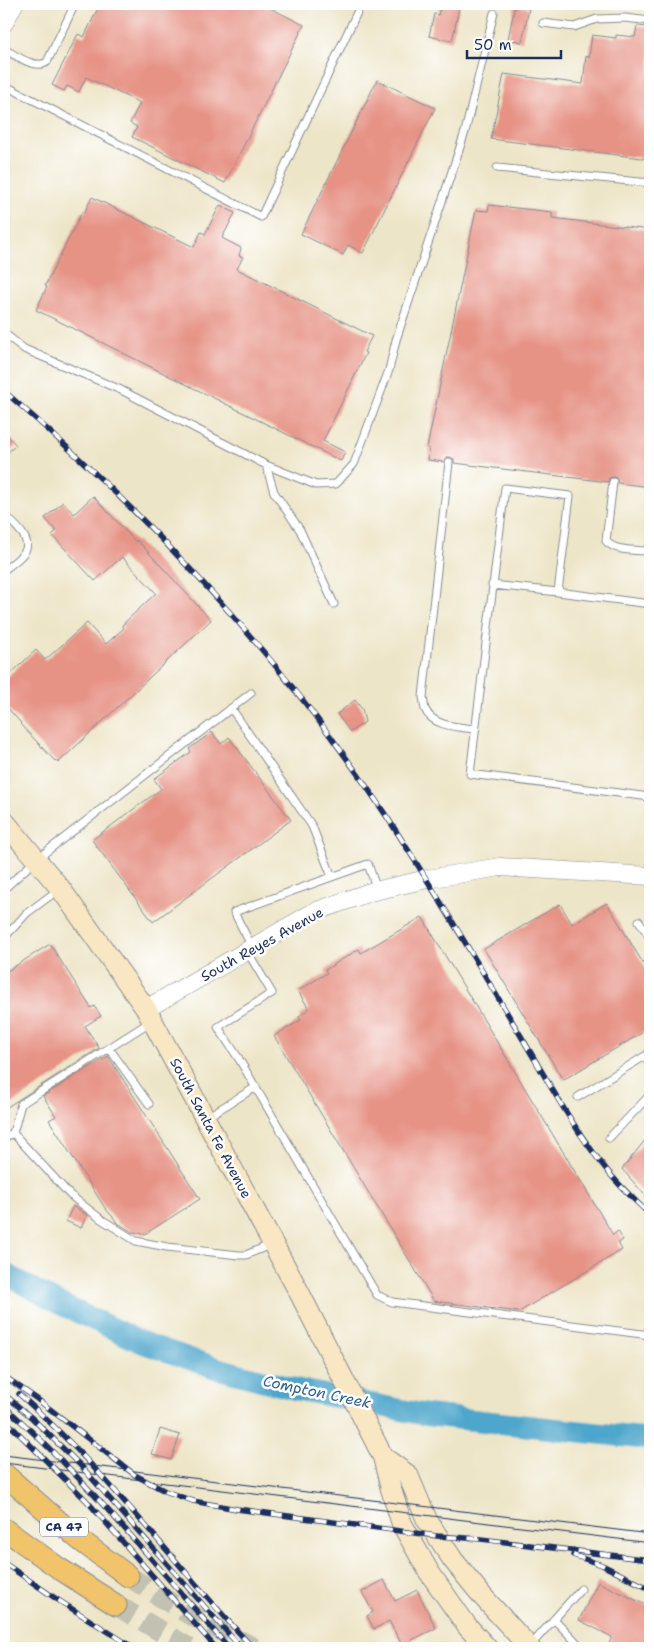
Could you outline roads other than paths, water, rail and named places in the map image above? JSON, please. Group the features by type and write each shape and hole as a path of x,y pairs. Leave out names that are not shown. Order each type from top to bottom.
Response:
{"main road":[{"name":"South Santa Fe Avenue","path":"4,821 60,888 150,1015 319,1331 383,1457 390,1489 402,1524 429,1572 461,1618 487,1648"},
{"name":"South Santa Fe Avenue","path":"383,1457 408,1476 427,1520 453,1560 529,1648"},
{"name":"CA 47","path":"4,1474 80,1540 128,1576"},
{"name":"CA 47","path":"4,1528 60,1569 116,1605"},
{"path":"461,1618 484,1598"}],"street":[{"path":"4,23 14,4"},
{"name":"South Reyes Avenue","path":"150,1015 250,949 314,912 377,890 426,879 500,867 650,876"}],"lane":[{"path":"4,49 36,65 44,64 47,62 74,4"},
{"path":"4,85 261,217 362,4"},
{"path":"4,333 24,349 121,390 266,465 316,485 336,484 354,464 389,370 396,340 464,132 494,13"},
{"path":"543,23 574,27 597,20 626,18 650,21"},
{"path":"497,168 650,183"},
{"path":"448,462 423,697 426,710 436,720 448,725 475,729"},
{"path":"266,465 274,492 300,530 334,604"},
{"path":"613,482 606,541 617,548 650,551"},
{"path":"558,592 570,496 504,488 470,774 650,797"},
{"path":"4,514 25,537 27,542 25,551 4,570"},
{"path":"492,585 650,604"},
{"path":"4,889 37,859 251,692"},
{"path":"231,708 312,826 332,877"},
{"path":"377,890 368,864 234,912 272,993 218,1027 256,1086 377,1295 392,1302 650,1336"},
{"path":"4,938 27,912 60,888"},
{"path":"639,920 650,937"},
{"path":"4,1138 13,1133 21,1104 109,1048 150,1015"},
{"path":"109,1048 149,1104"},
{"path":"578,1097 650,1053"},
{"path":"206,1118 256,1086"},
{"path":"608,1138 650,1095"},
{"path":"13,1133 70,1196 101,1219 136,1241 167,1247 240,1255 246,1255 273,1244"},
{"path":"529,1648 581,1589"},
{"path":"554,1619 582,1648"}],"waterway":[{"name":"Compton Creek","path":"4,1273 54,1301 141,1342 216,1368 295,1389 427,1415 650,1439"}],"tunnel":[{"path":"128,1576 180,1609 254,1648"},
{"path":"116,1605 189,1648"}],"tram line":[{"path":"4,1455 650,1534"},
{"path":"4,1463 650,1543"}],"railway":[{"path":"4,391 110,487 160,537 209,589 301,698 385,814 453,922 582,1136 611,1175 650,1215"},
{"path":"4,1376 37,1399 135,1475 165,1491 193,1501 237,1509 437,1536 481,1539 650,1560"},
{"path":"4,1394 32,1418 82,1467 241,1648"},
{"path":"19,1394 81,1454 253,1648"},
{"path":"4,1406 35,1434 92,1493 229,1648"},
{"path":"4,1419 86,1500 216,1648"},
{"path":"573,1555 602,1565 650,1589"},
{"path":"4,1563 134,1648"}]}
